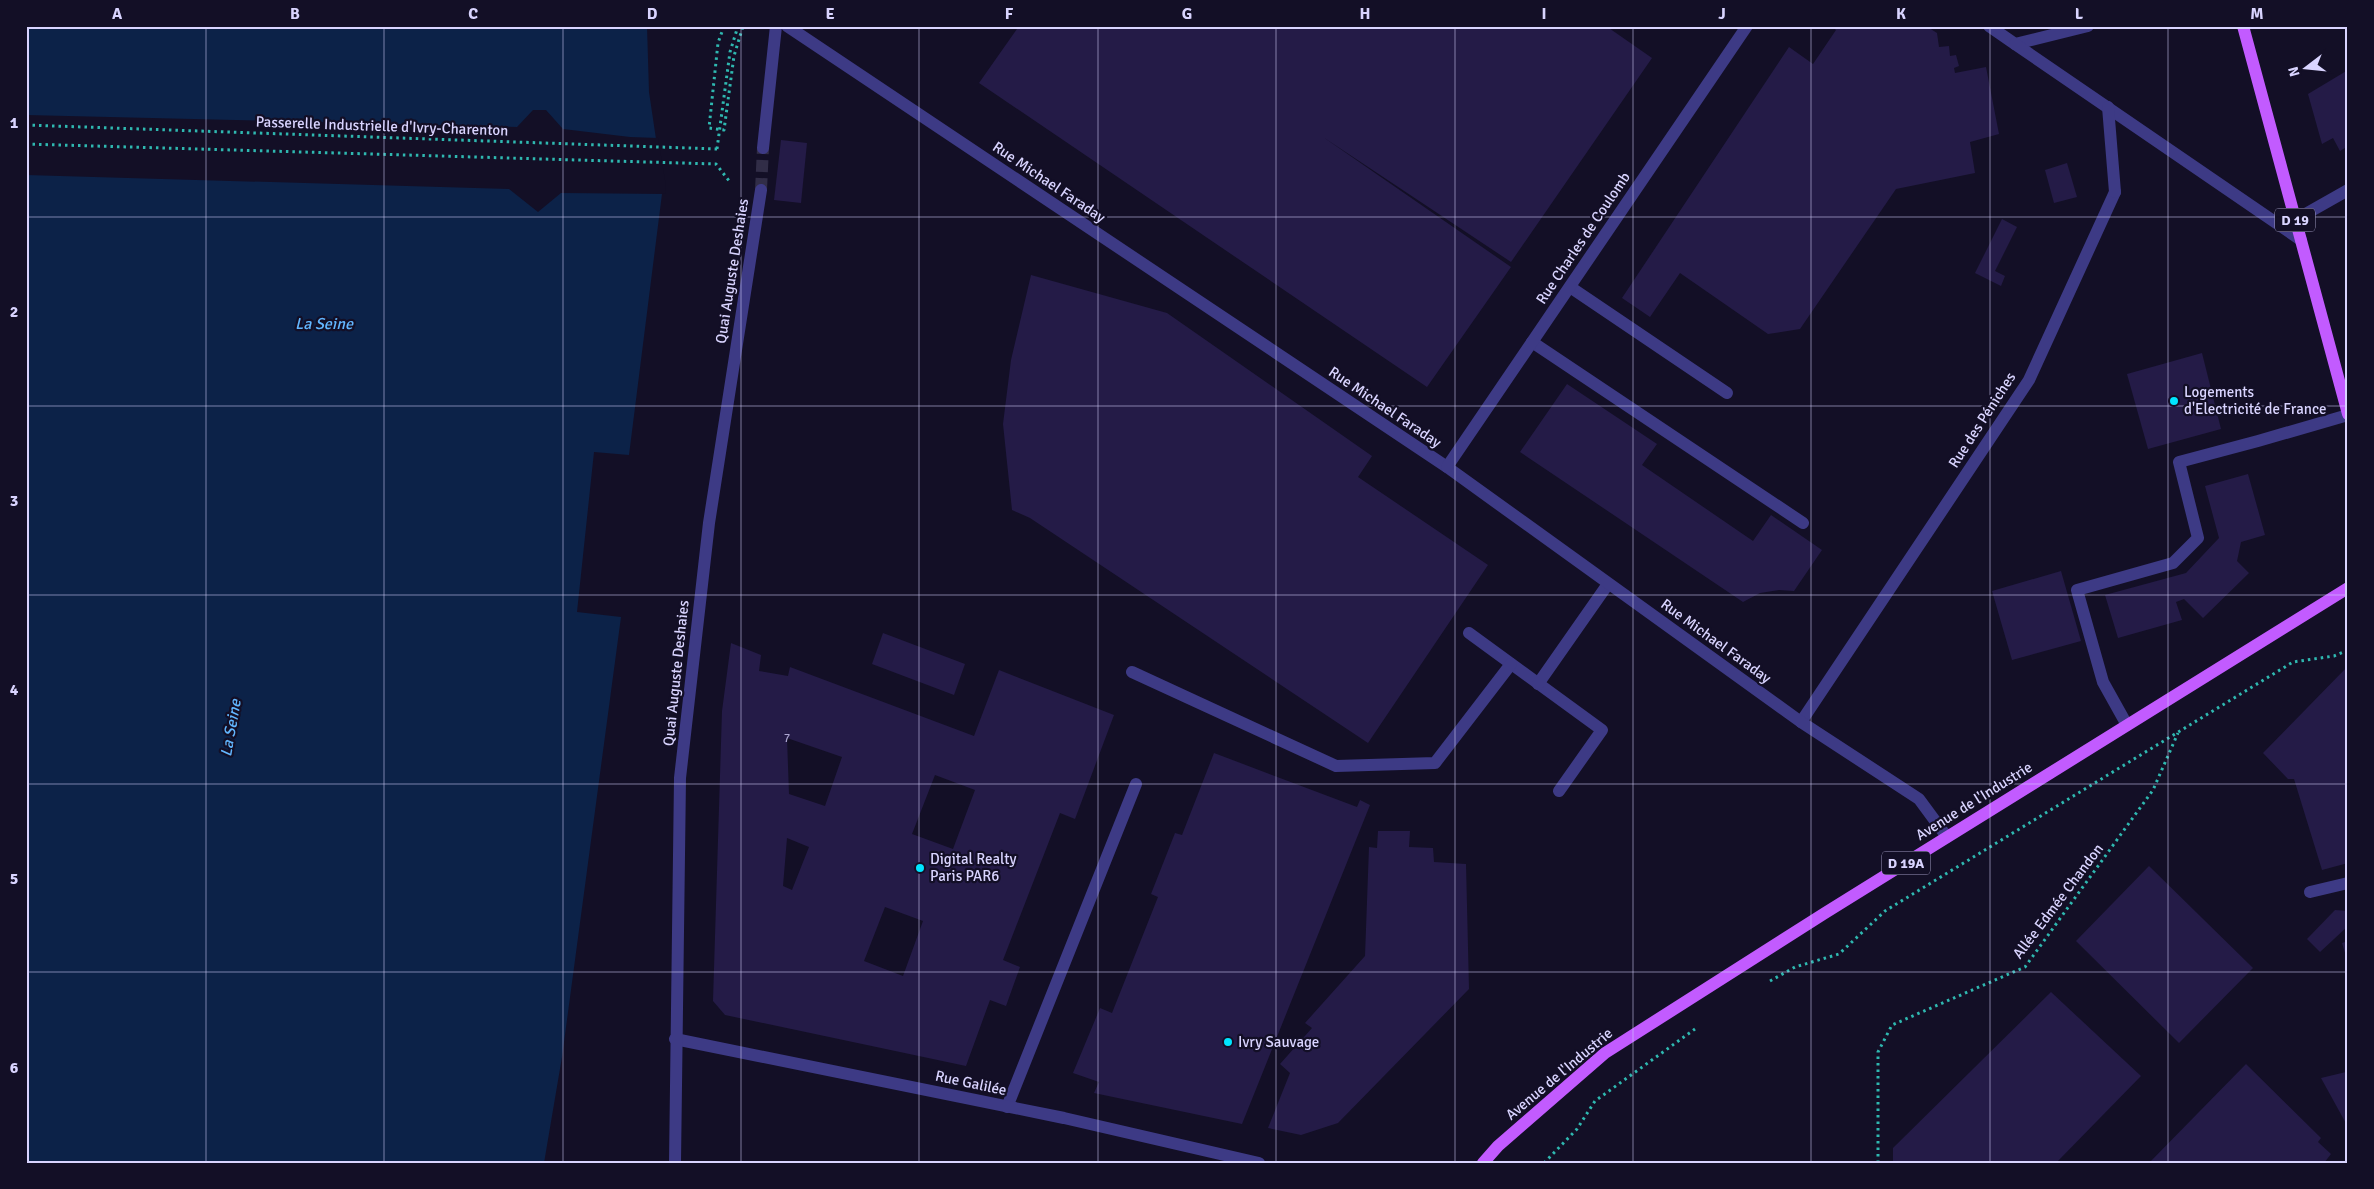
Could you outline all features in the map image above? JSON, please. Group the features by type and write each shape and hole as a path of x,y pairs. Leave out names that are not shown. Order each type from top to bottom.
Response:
{"main road":[{"name":"D 19","path":"2243,26 2348,414"},
{"name":"Avenue de l'Industrie","path":"1483,1163 1498,1146 1605,1053 1947,837 2348,588"}],"street":[{"path":"763,148 776,26"},
{"name":"Rue Michael Faraday","path":"787,26 1447,468 1801,722 1919,799 1930,811 1947,837"},
{"name":"Rue Charles de Coulomb","path":"1447,468 1746,26"},
{"path":"1990,26 2301,240"},
{"path":"2015,44 2088,26"},
{"name":"Rue des Péniches","path":"1801,722 2029,380 2115,192 2108,107"},
{"name":"Quai Auguste Deshaies","path":"675,1163 675,1039 680,778 709,523 761,190"},
{"path":"2295,220 2348,190"},
{"path":"1570,287 1727,393"},
{"path":"1532,342 1803,523"},
{"path":"2127,726 2103,682 2077,590 2173,563 2198,538 2179,462 2267,439 2348,414"},
{"path":"1538,684 1608,584"},
{"path":"1469,633 1602,730 1559,791"},
{"path":"1132,672 1336,766 1435,763 1511,664"},
{"path":"1007,1107 1136,784"},
{"path":"2310,892 2348,883"},
{"name":"Rue Galilée","path":"675,1039 1007,1107 1260,1163"}],"path":[{"path":"724,26 718,43 708,128 724,130 734,56 743,26"},
{"name":"Passerelle Industrielle d'Ivry-Charenton","path":"26,125 717,149 730,52 738,26"},
{"path":"26,144 716,164 730,182"},
{"path":"1764,984 1795,967 1839,954 1884,911 2293,662 2334,656 2348,650"},
{"name":"Allée Edmée Chandon","path":"1878,1163 1878,1052 1892,1025 2025,966 2153,790 2178,733"},
{"path":"1544,1163 1576,1129 1595,1100 1700,1025"}],"water":[{"name":"La Seine","path":"26,26 647,26 649,92 663,186 629,455 594,452 577,612 621,617 562,1057 544,1163 26,1163"}],"pier":[{"path":"533,110 546,110 563,129 630,137 658,138 666,186 665,194 561,193 538,212 509,189 26,175 26,115 517,127"}],"building":[{"path":"1019,26 1606,26 1652,58 1511,262 1323,137 1511,267 1427,387 979,83"},
{"path":"1831,26 1926,26 1937,33 1939,47 1949,46 1950,56 1956,55 1959,66 1954,68 1955,73 1986,67 1999,134 1970,142 1975,173 1896,189 1800,329 1768,334 1680,273 1650,317 1622,298 1789,47 1813,64 1836,30"},
{"path":"2348,70 2348,146 2340,151 2333,138 2322,144 2308,94"},
{"path":"781,140 807,143 801,203 774,200"},
{"path":"2067,163 2077,197 2054,203 2045,170"},
{"path":"2002,219 2017,227 1995,271 2005,276 2001,286 1975,273"},
{"path":"1031,275 1167,313 1372,456 1358,477 1488,565 1368,743 1030,518 1012,510 1003,424 1011,360"},
{"name":"Logements d'Electricité de France","path":"2202,353 2221,429 2148,449 2127,374"},
{"path":"1567,384 1657,444 1642,465 1753,541 1771,515 1822,550 1794,591 1779,590 1760,593 1743,602 1520,452"},
{"path":"2248,474 2265,535 2241,542 2237,561 2249,573 2203,618 2184,599 2176,602 2182,620 2118,638 2105,595 2186,573 2219,538 2205,486"},
{"path":"2061,571 2081,641 2012,660 1992,591"},
{"path":"883,633 965,664 954,695 872,664"},
{"name":"Digital Realty Paris PAR6","path":"731,643 761,655 759,671 788,676 790,667 974,736 999,670 1114,715 1075,819 1060,813 1003,960 1020,967 1006,1006 990,1000 966,1066 725,1015 713,1001 722,711","holes":["787,738 842,757 825,806 789,794","935,775 975,790 953,849 912,834","787,838 809,847 792,890 783,886","885,907 923,921 903,976 864,961"]},
{"path":"2348,666 2348,863 2322,870 2294,779 2288,779 2263,753"},
{"path":"1214,753 1357,807 1360,800 1370,805 1242,1124 1094,1093 1099,1082 1073,1073 1100,1008 1112,1013 1158,897 1151,894 1175,833 1182,835"},
{"path":"1378,831 1410,831 1409,847 1433,848 1434,862 1466,864 1469,989 1338,1123 1301,1135 1268,1128 1290,1073 1280,1064 1312,1028 1305,1023 1365,956 1369,847 1377,848"},
{"path":"2149,866 2253,968 2179,1043 2076,941"},
{"path":"2335,910 2348,911 2348,926 2320,952 2307,939"},
{"path":"2348,941 2348,955 2346,956 2342,943"},
{"path":"2051,992 2141,1076 2056,1163 1893,1163 1893,1148"},
{"path":"2246,1064 2321,1138 2318,1142 2331,1154 2324,1163 2149,1163"},
{"path":"2346,1072 2348,1075 2348,1127 2321,1078"}],"tunnel":[{"path":"761,190 763,148"}],"place":[{"name":"Logements d'Electricité de France","path":"2174,401"},
{"name":"Digital Realty Paris PAR6","path":"920,868"},
{"name":"Ivry Sauvage","path":"1228,1042"}]}
